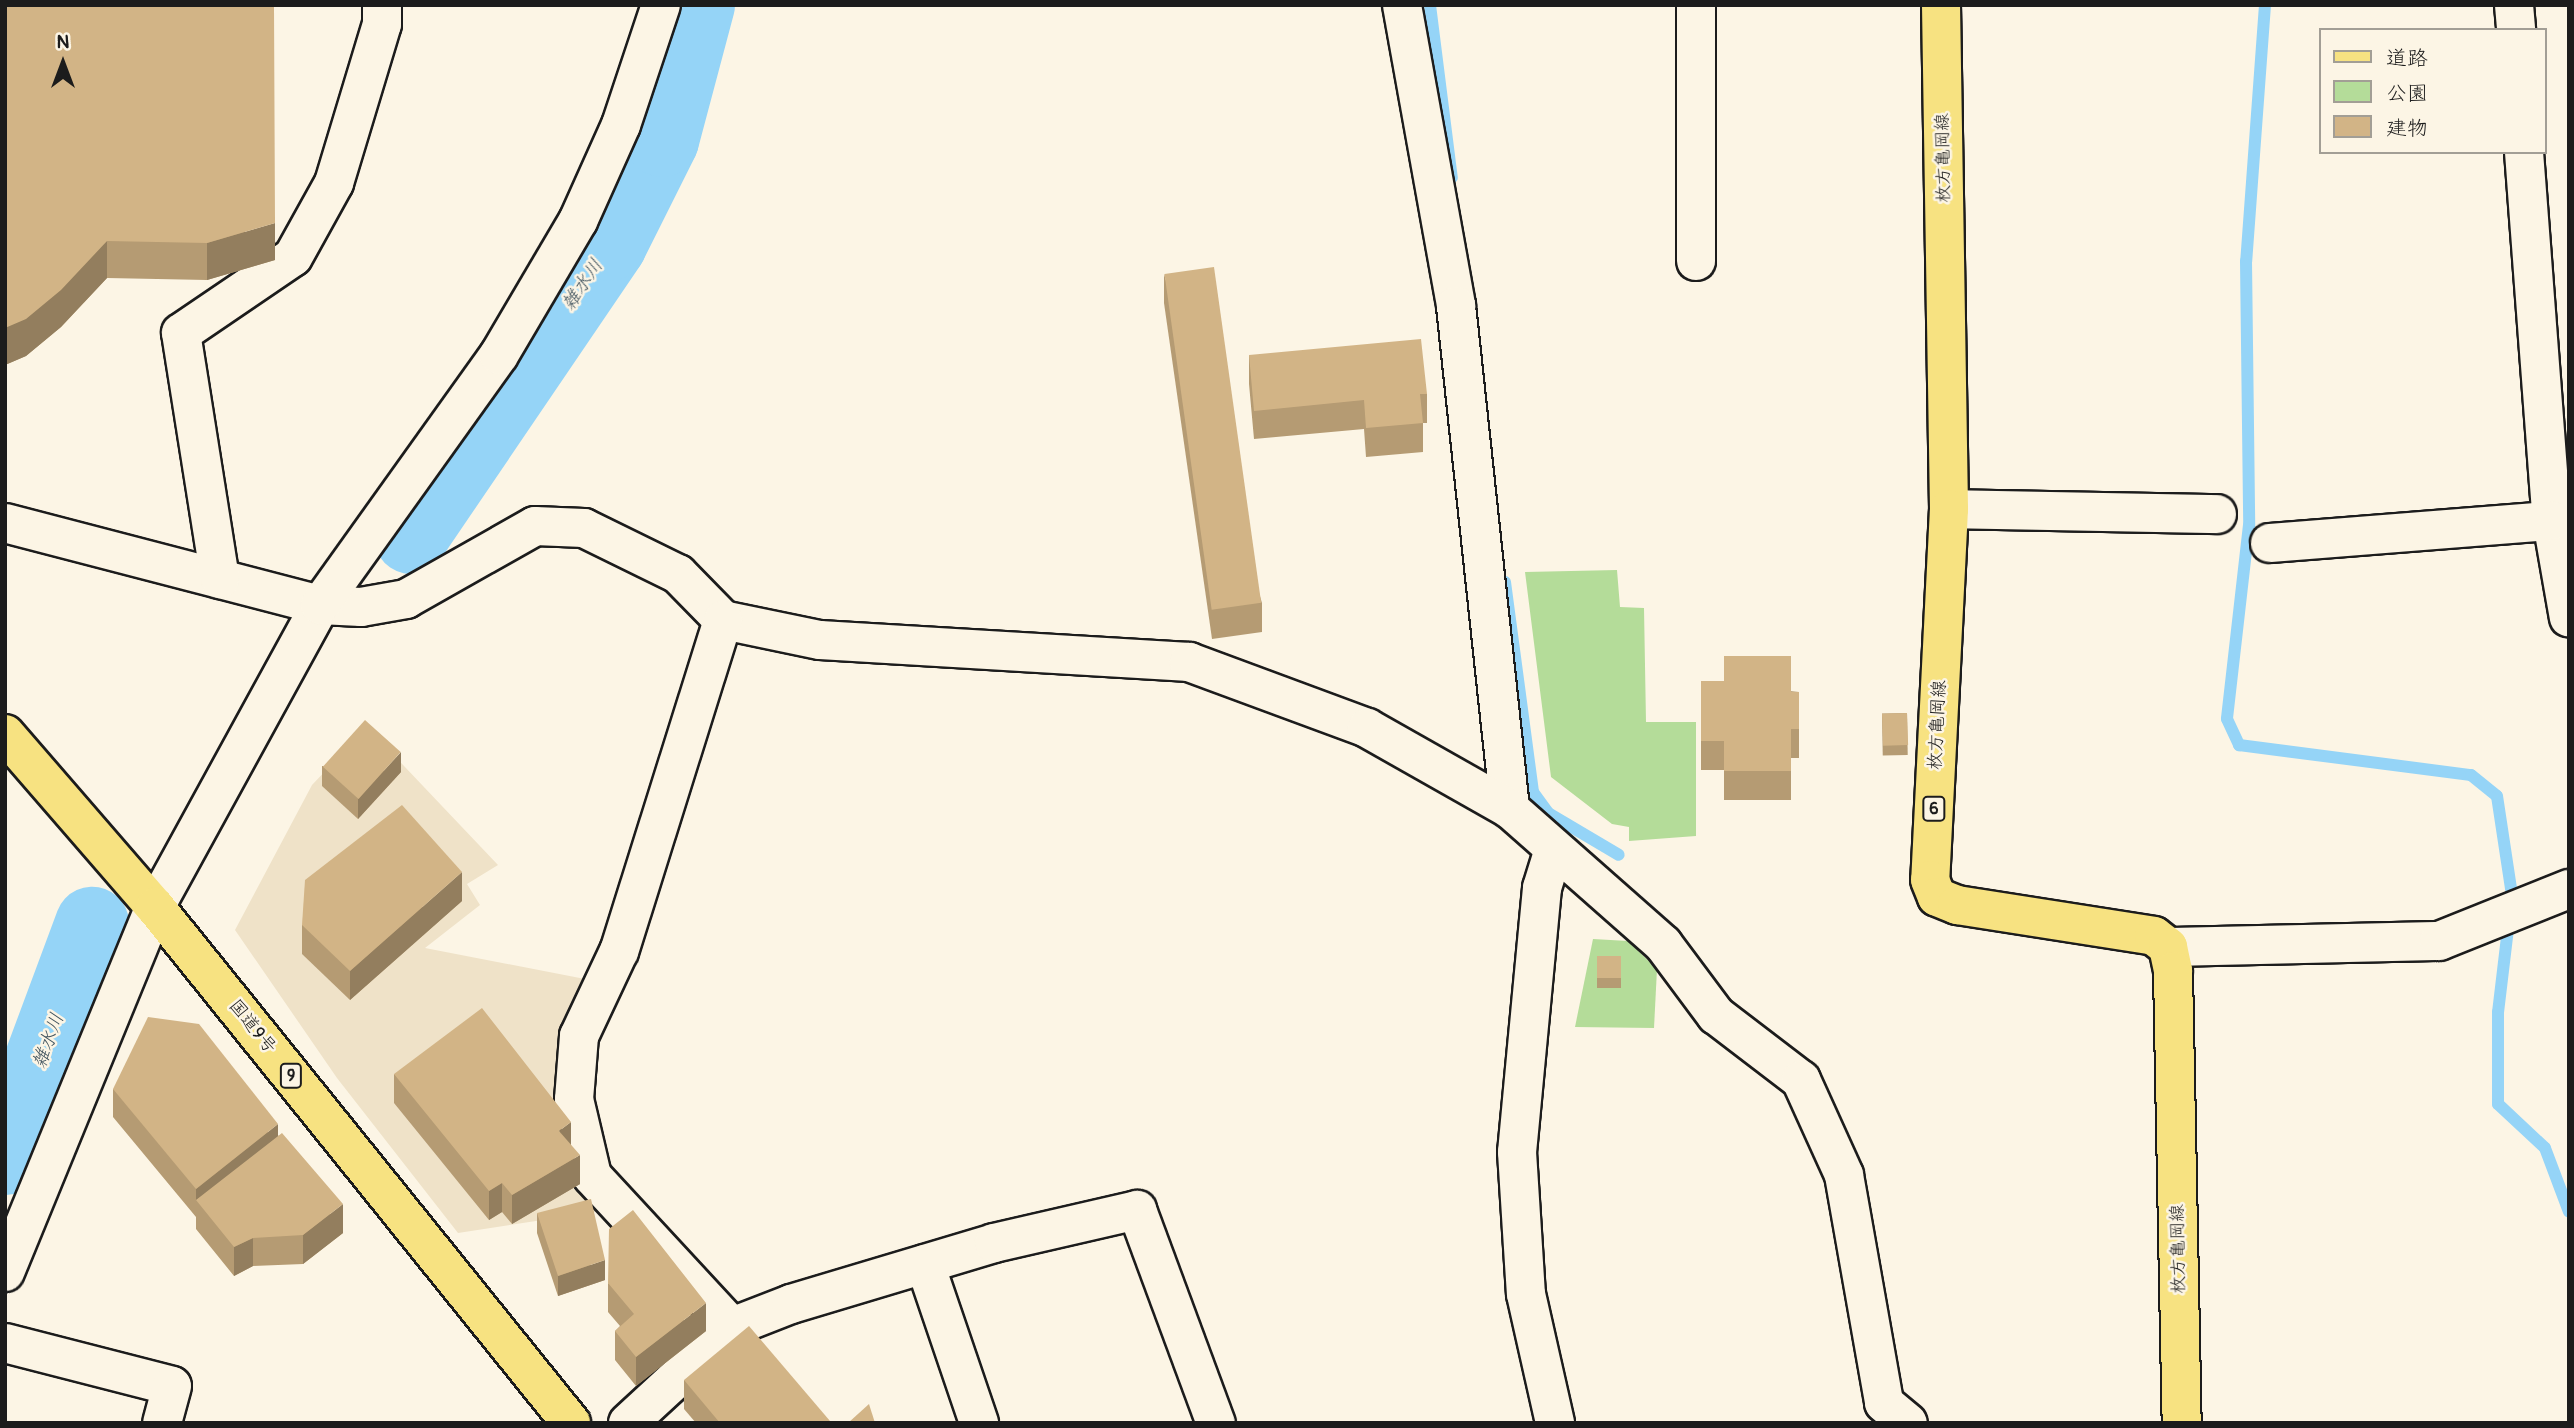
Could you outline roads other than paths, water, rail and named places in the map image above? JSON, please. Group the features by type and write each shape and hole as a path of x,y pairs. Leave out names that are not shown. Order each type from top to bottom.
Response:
{"main road":[{"name":"枚方亀岡線","path":"1941,5 1949,509 1930,880 1937,897 1957,905 2154,936 2168,947 2173,971 2182,1423"},
{"name":"国道9号","path":"5,734 155,907 571,1423"}],"street":[{"path":"220,579 181,333 293,257 334,183 382,24 382,5"},
{"path":"5,1272 155,907 320,606 499,355 578,221 621,125 661,5"},
{"path":"1402,5 1456,306 1510,809"},
{"path":"1696,5 1696,261"},
{"path":"2514,5 2516,28"},
{"path":"2524,154 2554,385 2552,521 2569,618"},
{"path":"1949,509 2217,514"},
{"path":"2270,543 2552,521"},
{"path":"5,523 320,606 361,607 406,599 535,526 584,527 678,574 723,620 820,640 1189,662 1367,728 1510,809 1554,849 1604,888 1663,944 1716,1014 1801,1080 1844,1175 1884,1403 1908,1423"},
{"path":"723,620 623,939 579,1035 574,1099 593,1176 732,1327"},
{"path":"1554,849 1542,888 1517,1152 1526,1294 1555,1423"},
{"path":"2168,947 2439,941 2569,888"},
{"path":"628,1423 732,1327 925,1264 1137,1210 1216,1423"},
{"path":"925,1264 979,1423"},
{"path":"5,1343 172,1386 162,1423"}],"waterway":[{"name":"雑水川","path":"411,537 610,244 662,140 698,5"},
{"path":"1430,5 1452,178"},
{"path":"2265,5 2246,261 2249,525 2227,719 2239,745 2471,775 2497,796 2512,895 2498,1012 2498,1104 2545,1148 2569,1212"},
{"path":"1505,582 1533,792 1548,813 1619,855"},
{"name":"雑水川","path":"5,1158 92,924"}]}
